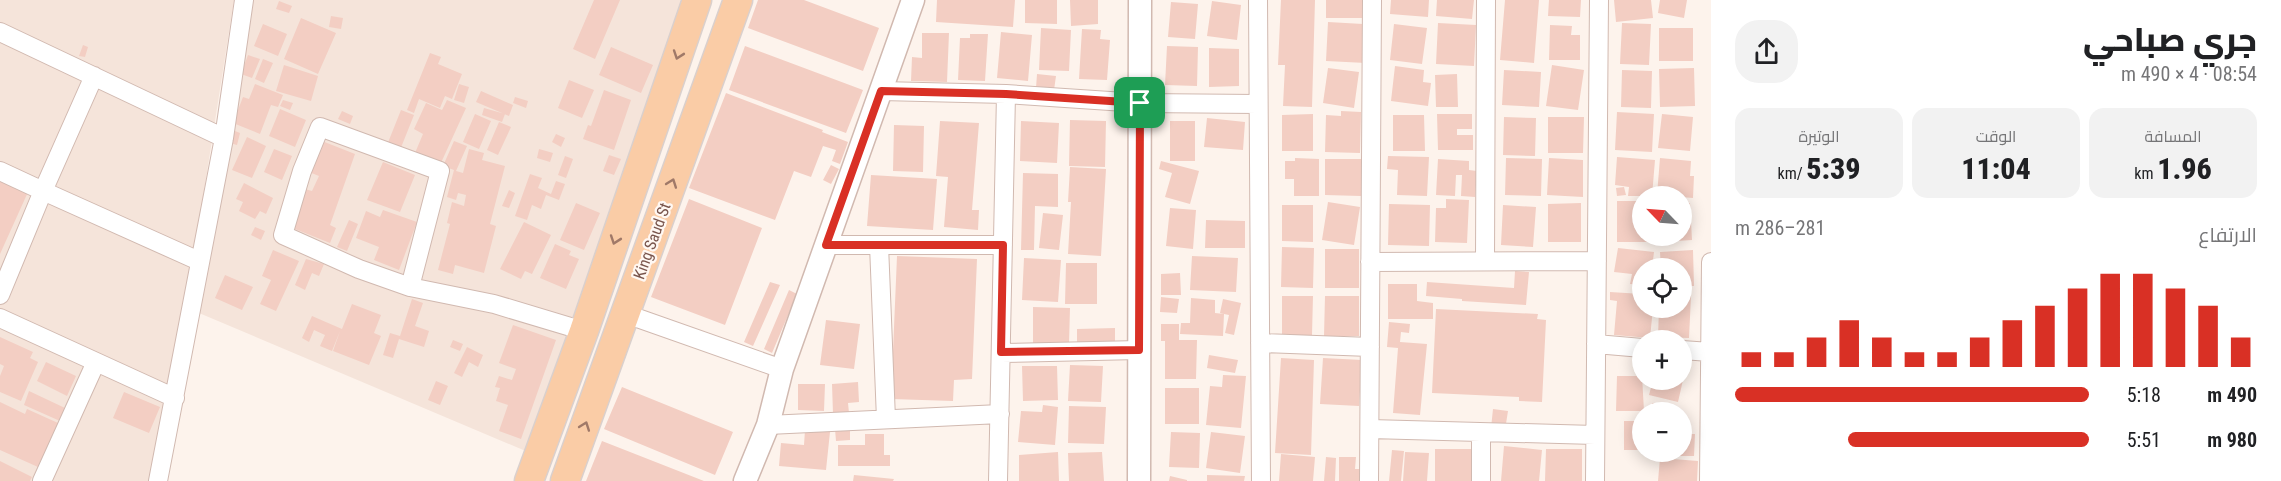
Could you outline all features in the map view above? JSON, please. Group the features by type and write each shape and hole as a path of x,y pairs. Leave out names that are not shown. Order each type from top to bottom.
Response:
{"main road":[{"path":"529,481 584,331 697,0"},
{"name":"King Saud St","path":"565,481 738,0"}],"street":[{"path":"158,481 224,138 244,0"},
{"path":"745,481 768,425 782,369 913,0"},
{"path":"1139,481 1140,0"},
{"path":"1258,0 1261,481"},
{"path":"1370,481 1372,0"},
{"path":"1485,261 1486,0"},
{"path":"1595,481 1599,0"},
{"path":"0,32 224,138"},
{"path":"0,295 94,76"},
{"path":"881,91 1006,94 1140,103 1258,104"},
{"path":"998,481 1006,94"},
{"path":"410,287 440,171 320,127 302,171 283,235 359,269 410,287 494,304 584,331"},
{"path":"0,171 199,261"},
{"path":"826,245 1003,245"},
{"path":"879,245 886,419"},
{"path":"1370,262 1597,261"},
{"path":"1709,481 1711,262"},
{"path":"626,314 782,369"},
{"path":"0,318 175,398"},
{"path":"1260,343 1370,347"},
{"path":"1596,344 1632,347"},
{"path":"1001,352 1139,350"},
{"path":"1692,351 1710,352"},
{"path":"42,481 96,362"},
{"path":"768,425 1000,414"},
{"path":"1370,429 1595,435"},
{"path":"1481,433 1481,481"}],"shaded area":[{"path":"0,0 234,0 191,274 152,481 0,481"},
{"path":"250,0 687,0 528,452 199,313"}],"building":[{"path":"594,0 620,0 595,59 573,49"},
{"path":"758,0 804,0 879,28 863,71 748,28"},
{"path":"937,0 1015,0 1013,27 936,22"},
{"path":"1025,0 1057,0 1057,24 1025,23"},
{"path":"1070,0 1098,0 1098,24 1071,26"},
{"path":"1281,0 1315,0 1312,107 1283,106 1285,65 1278,65"},
{"path":"1326,0 1364,0 1364,18 1326,18"},
{"path":"1391,0 1429,0 1428,17 1390,14"},
{"path":"1437,0 1474,0 1472,19 1436,16"},
{"path":"1505,0 1539,0 1534,63 1500,60"},
{"path":"1549,0 1581,0 1580,17 1548,16"},
{"path":"1614,0 1651,0 1653,18 1616,22"},
{"path":"1660,0 1687,0 1684,18 1658,13"},
{"path":"279,1 292,6 289,13 276,9"},
{"path":"1212,1 1241,5 1237,40 1207,36"},
{"path":"1171,2 1198,4 1195,39 1168,37"},
{"path":"331,16 343,18 341,29 329,27"},
{"path":"301,18 336,33 318,74 284,59"},
{"path":"1328,22 1363,24 1362,41 1368,41 1366,63 1326,61"},
{"path":"1438,23 1476,25 1474,66 1436,64"},
{"path":"1622,23 1651,24 1649,65 1620,64"},
{"path":"263,24 287,34 278,56 254,46"},
{"path":"1394,24 1427,28 1422,64 1390,60"},
{"path":"1550,25 1572,26 1571,35 1580,35 1580,60 1549,60"},
{"path":"1041,28 1071,30 1069,71 1039,70"},
{"path":"1659,28 1693,28 1693,61 1659,61"},
{"path":"1082,29 1101,30 1100,39 1110,40 1107,80 1079,79"},
{"path":"1001,32 1032,35 1028,81 997,78"},
{"path":"922,33 949,33 947,82 911,81 912,57 922,58"},
{"path":"970,34 988,34 985,81 958,80 960,38 970,38"},
{"path":"83,45 88,47 85,57 79,56"},
{"path":"745,46 863,90 846,133 729,90"},
{"path":"1167,46 1198,47 1197,86 1165,85"},
{"path":"611,47 653,65 641,93 599,75"},
{"path":"1209,48 1239,49 1239,86 1209,87"},
{"path":"430,53 441,57 438,64 462,74 452,99 445,96 440,108 419,99 414,113 407,110"},
{"path":"248,55 260,59 252,78 241,74"},
{"path":"263,59 273,63 264,83 255,79"},
{"path":"284,65 318,76 311,101 276,91"},
{"path":"1552,65 1584,70 1578,110 1546,106"},
{"path":"1395,66 1424,70 1423,82 1431,83 1428,106 1391,101"},
{"path":"1328,68 1359,72 1354,108 1323,103"},
{"path":"1694,68 1695,106 1660,107 1659,69"},
{"path":"1504,70 1541,72 1539,107 1502,105"},
{"path":"1622,70 1652,71 1651,108 1621,107"},
{"path":"1037,74 1056,76 1054,90 1036,88"},
{"path":"1457,74 1458,107 1436,107 1435,75"},
{"path":"569,80 594,90 582,118 558,108"},
{"path":"255,84 283,95 278,107 271,105 260,134 233,123 243,97 249,99"},
{"path":"459,84 469,87 464,103 454,100"},
{"path":"604,90 631,100 614,150 583,139 588,125 591,126"},
{"path":"481,91 513,105 509,116 476,102"},
{"path":"726,93 823,130 822,132 848,142 840,164 832,161 836,150 823,146 811,177 794,171 775,220 689,188"},
{"path":"515,97 528,101 526,108 513,103"},
{"path":"283,100 293,103 290,110 280,106"},
{"path":"447,100 466,108 440,165 415,153 423,134 414,129 426,103 442,110"},
{"path":"484,108 505,114 502,122 482,115"},
{"path":"280,109 306,120 295,147 269,136"},
{"path":"401,110 414,115 400,150 387,145"},
{"path":"342,111 353,116 350,124 338,119"},
{"path":"1341,111 1361,112 1360,153 1325,152 1326,115 1341,116"},
{"path":"1617,112 1654,114 1652,152 1615,150"},
{"path":"475,114 491,121 479,149 463,142"},
{"path":"1313,114 1313,151 1282,151 1282,115"},
{"path":"1437,114 1472,114 1472,129 1457,129 1457,135 1473,135 1473,150 1438,150"},
{"path":"1662,114 1693,117 1690,151 1658,148"},
{"path":"1393,115 1424,115 1425,151 1393,151"},
{"path":"1504,117 1536,118 1535,156 1503,155"},
{"path":"1548,117 1584,117 1583,153 1548,153"},
{"path":"1207,118 1245,122 1243,150 1204,147"},
{"path":"1070,120 1106,121 1105,167 1069,166"},
{"path":"940,121 979,123 972,210 979,210 978,230 944,227 948,177 936,176"},
{"path":"1021,121 1059,123 1057,163 1020,161"},
{"path":"1170,121 1195,121 1195,161 1170,161"},
{"path":"499,122 511,127 498,155 487,150"},
{"path":"894,125 924,126 923,172 893,171"},
{"path":"235,131 240,133 237,145 230,143"},
{"path":"556,134 565,138 561,147 552,142"},
{"path":"247,137 266,146 252,178 232,170"},
{"path":"322,141 355,154 330,225 336,228 330,243 290,227 305,189 312,191 319,176 309,172"},
{"path":"454,141 467,146 456,171 463,173 469,149 484,153 482,160 505,166 490,224 496,226 484,273 455,265 453,274 438,270 450,224 447,223 452,202 464,206 466,195 458,193 456,200 447,197 454,170 443,166"},
{"path":"274,149 292,156 282,180 264,172"},
{"path":"539,149 553,153 550,162 537,158"},
{"path":"609,155 621,159 614,175 603,171"},
{"path":"565,156 573,159 566,178 558,175"},
{"path":"1388,156 1429,157 1427,196 1397,195 1398,170 1387,169"},
{"path":"1617,157 1655,160 1653,186 1632,186 1632,196 1628,196 1629,187 1615,185"},
{"path":"1295,158 1319,159 1319,196 1294,196 1294,179 1285,179 1285,161 1295,161"},
{"path":"1506,158 1542,159 1541,196 1505,195"},
{"path":"1549,158 1583,160 1583,197 1547,195"},
{"path":"1660,158 1691,161 1690,176 1694,176 1693,198 1692,186 1658,186"},
{"path":"1325,159 1362,159 1361,196 1325,195"},
{"path":"1438,159 1469,161 1469,170 1477,171 1475,197 1461,196 1462,175 1456,175 1455,196 1436,195"},
{"path":"1161,161 1199,171 1190,204 1165,197 1172,173 1159,169"},
{"path":"383,162 415,175 400,212 367,200"},
{"path":"831,165 839,169 831,184 823,180"},
{"path":"1070,167 1106,169 1101,256 1068,254 1071,202 1068,202"},
{"path":"1023,173 1058,174 1058,207 1035,206 1034,250 1021,250"},
{"path":"530,174 542,178 538,188 551,194 556,181 565,184 559,200 546,195 541,209 532,205 527,220 515,216"},
{"path":"871,175 937,179 933,230 867,226"},
{"path":"0,179 28,192 0,254"},
{"path":"244,183 273,198 266,214 260,211 255,219 239,211 243,202 236,199"},
{"path":"1624,187 1626,195 1617,196 1616,188"},
{"path":"509,190 515,193 509,208 502,206"},
{"path":"689,199 762,228 725,325 651,297"},
{"path":"1446,199 1469,200 1467,243 1435,242 1436,208 1446,208"},
{"path":"1617,201 1632,201 1632,242 1617,242"},
{"path":"1328,202 1360,207 1354,245 1322,240"},
{"path":"576,203 600,213 584,250 560,240"},
{"path":"1581,203 1581,242 1548,242 1548,204"},
{"path":"1389,204 1430,205 1429,246 1388,245"},
{"path":"1282,205 1313,205 1313,242 1282,241"},
{"path":"1503,205 1536,207 1533,247 1501,245"},
{"path":"1170,208 1196,210 1193,249 1166,246"},
{"path":"383,210 417,222 399,270 374,260 379,247 356,238 366,211 380,217"},
{"path":"1043,213 1063,215 1059,250 1039,248"},
{"path":"349,220 358,224 347,251 337,247"},
{"path":"1206,220 1245,221 1245,248 1205,248"},
{"path":"524,222 551,235 532,274 525,271 521,279 500,269"},
{"path":"255,227 265,231 261,240 251,235"},
{"path":"555,244 571,251 569,255 579,259 566,289 540,278"},
{"path":"1282,247 1314,248 1313,288 1281,287"},
{"path":"1618,248 1654,252 1653,258 1632,258 1632,274 1614,272"},
{"path":"1325,249 1359,249 1359,288 1325,288"},
{"path":"273,250 299,261 276,311 260,304 271,280 262,276"},
{"path":"1693,250 1694,286 1692,286 1692,258 1660,258 1660,252"},
{"path":"897,256 977,259 972,379 954,380 953,401 891,399"},
{"path":"1192,256 1238,258 1236,292 1190,290"},
{"path":"1024,258 1061,260 1058,302 1022,300"},
{"path":"306,259 324,264 319,276 312,273 305,290 295,285"},
{"path":"1066,263 1097,263 1097,304 1065,304"},
{"path":"1515,271 1529,272 1526,305 1426,296 1427,282 1514,288"},
{"path":"1180,273 1181,295 1161,295 1161,274"},
{"path":"225,275 253,287 242,310 215,298"},
{"path":"770,282 780,285 753,346 744,342"},
{"path":"1388,284 1417,284 1417,301 1433,303 1433,319 1388,319"},
{"path":"789,290 797,294 772,353 764,349"},
{"path":"1610,292 1632,293 1632,318 1652,318 1651,330 1632,330 1632,336 1614,335 1617,301 1610,300"},
{"path":"1282,296 1313,296 1312,335 1282,335"},
{"path":"1325,296 1359,296 1359,336 1324,336"},
{"path":"1161,297 1179,299 1177,313 1160,312"},
{"path":"1191,298 1215,300 1215,313 1224,314 1223,336 1180,334 1181,323 1190,323"},
{"path":"412,299 423,303 415,326 429,331 424,347 399,339 393,358 383,355 390,333 400,336"},
{"path":"1223,299 1241,303 1234,335 1225,333 1229,315 1220,313"},
{"path":"352,304 381,315 374,333 381,336 369,365 333,351 340,331 332,351 320,346 325,335 314,330 309,342 302,338 312,316 342,329"},
{"path":"1033,307 1070,308 1069,344 1033,344"},
{"path":"1436,309 1538,314 1537,319 1546,320 1542,402 1519,401 1519,397 1432,393"},
{"path":"1659,318 1690,318 1689,330 1658,330"},
{"path":"826,320 860,324 854,369 820,365"},
{"path":"1389,322 1410,324 1409,333 1401,332 1400,342 1427,344 1420,415 1393,413 1398,348 1387,347"},
{"path":"1161,324 1179,324 1179,340 1197,340 1196,379 1165,379 1165,341 1161,341"},
{"path":"513,325 556,340 521,439 499,431 508,405 496,401 500,388 495,387 499,376 512,380 516,369 499,363"},
{"path":"1115,328 1115,345 1077,345 1077,329"},
{"path":"0,337 33,352 30,358 38,362 21,401 0,392 0,376 4,366 0,364"},
{"path":"453,340 463,344 460,351 450,347"},
{"path":"467,347 483,355 478,367 469,362 462,377 454,373"},
{"path":"1209,355 1238,360 1235,373 1207,368"},
{"path":"1281,358 1314,360 1311,455 1275,453"},
{"path":"1323,358 1362,360 1359,406 1320,404"},
{"path":"46,362 76,376 67,396 37,381"},
{"path":"1070,365 1103,366 1101,402 1068,401"},
{"path":"1022,366 1057,366 1058,400 1023,401"},
{"path":"1223,375 1246,376 1241,428 1206,425 1210,386 1222,387"},
{"path":"1617,376 1632,376 1632,390 1643,390 1643,402 1632,402 1632,411 1616,411"},
{"path":"436,381 448,386 440,405 428,400"},
{"path":"858,382 859,402 848,403 849,413 833,414 832,384"},
{"path":"798,384 825,384 824,411 798,410"},
{"path":"622,387 733,432 715,475 604,429"},
{"path":"1165,388 1199,388 1199,424 1165,424"},
{"path":"1650,390 1681,390 1678,402 1649,395"},
{"path":"29,391 65,408 60,421 24,405"},
{"path":"124,392 160,407 149,433 113,418"},
{"path":"0,402 25,414 27,409 58,423 38,467 0,450"},
{"path":"1043,405 1058,407 1055,445 1018,442 1021,411 1042,412"},
{"path":"1069,406 1106,407 1104,444 1068,443"},
{"path":"1493,409 1508,411 1505,430 1491,428"},
{"path":"1624,421 1632,421 1632,450 1624,450"},
{"path":"850,428 850,440 836,441 835,429"},
{"path":"805,430 830,432 826,470 779,466 781,443 804,445"},
{"path":"1171,432 1200,433 1199,468 1169,467"},
{"path":"1211,432 1245,436 1240,473 1206,468"},
{"path":"865,434 884,434 884,455 890,455 890,466 838,466 838,445 865,445"},
{"path":"1692,434 1695,434 1694,456 1692,456"},
{"path":"602,441 704,481 586,481"},
{"path":"1504,446 1542,450 1539,481 1501,481"},
{"path":"1435,449 1473,449 1473,481 1435,481"},
{"path":"1546,449 1582,449 1582,481 1545,481"},
{"path":"1392,450 1404,451 1401,481 1389,481"},
{"path":"1058,452 1059,481 1019,481 1019,455"},
{"path":"1102,452 1104,481 1069,481 1068,453"},
{"path":"1405,452 1429,453 1427,481 1403,481"},
{"path":"1281,454 1315,457 1313,481 1279,481"},
{"path":"1326,457 1336,458 1335,481 1324,481"},
{"path":"1339,457 1356,457 1355,469 1361,469 1361,481 1339,481"},
{"path":"0,461 32,477 30,481 0,481"},
{"path":"1698,461 1697,481 1658,481 1660,462"},
{"path":"854,475 894,479 893,481 853,481"},
{"path":"1207,475 1245,476 1244,481 1207,481"},
{"path":"1170,476 1187,480 1187,481 1169,481"}],"route":[{"path":"881,91 1006,94 1140,103 1139,350 1001,352 1003,245 826,245 881,91"}]}
